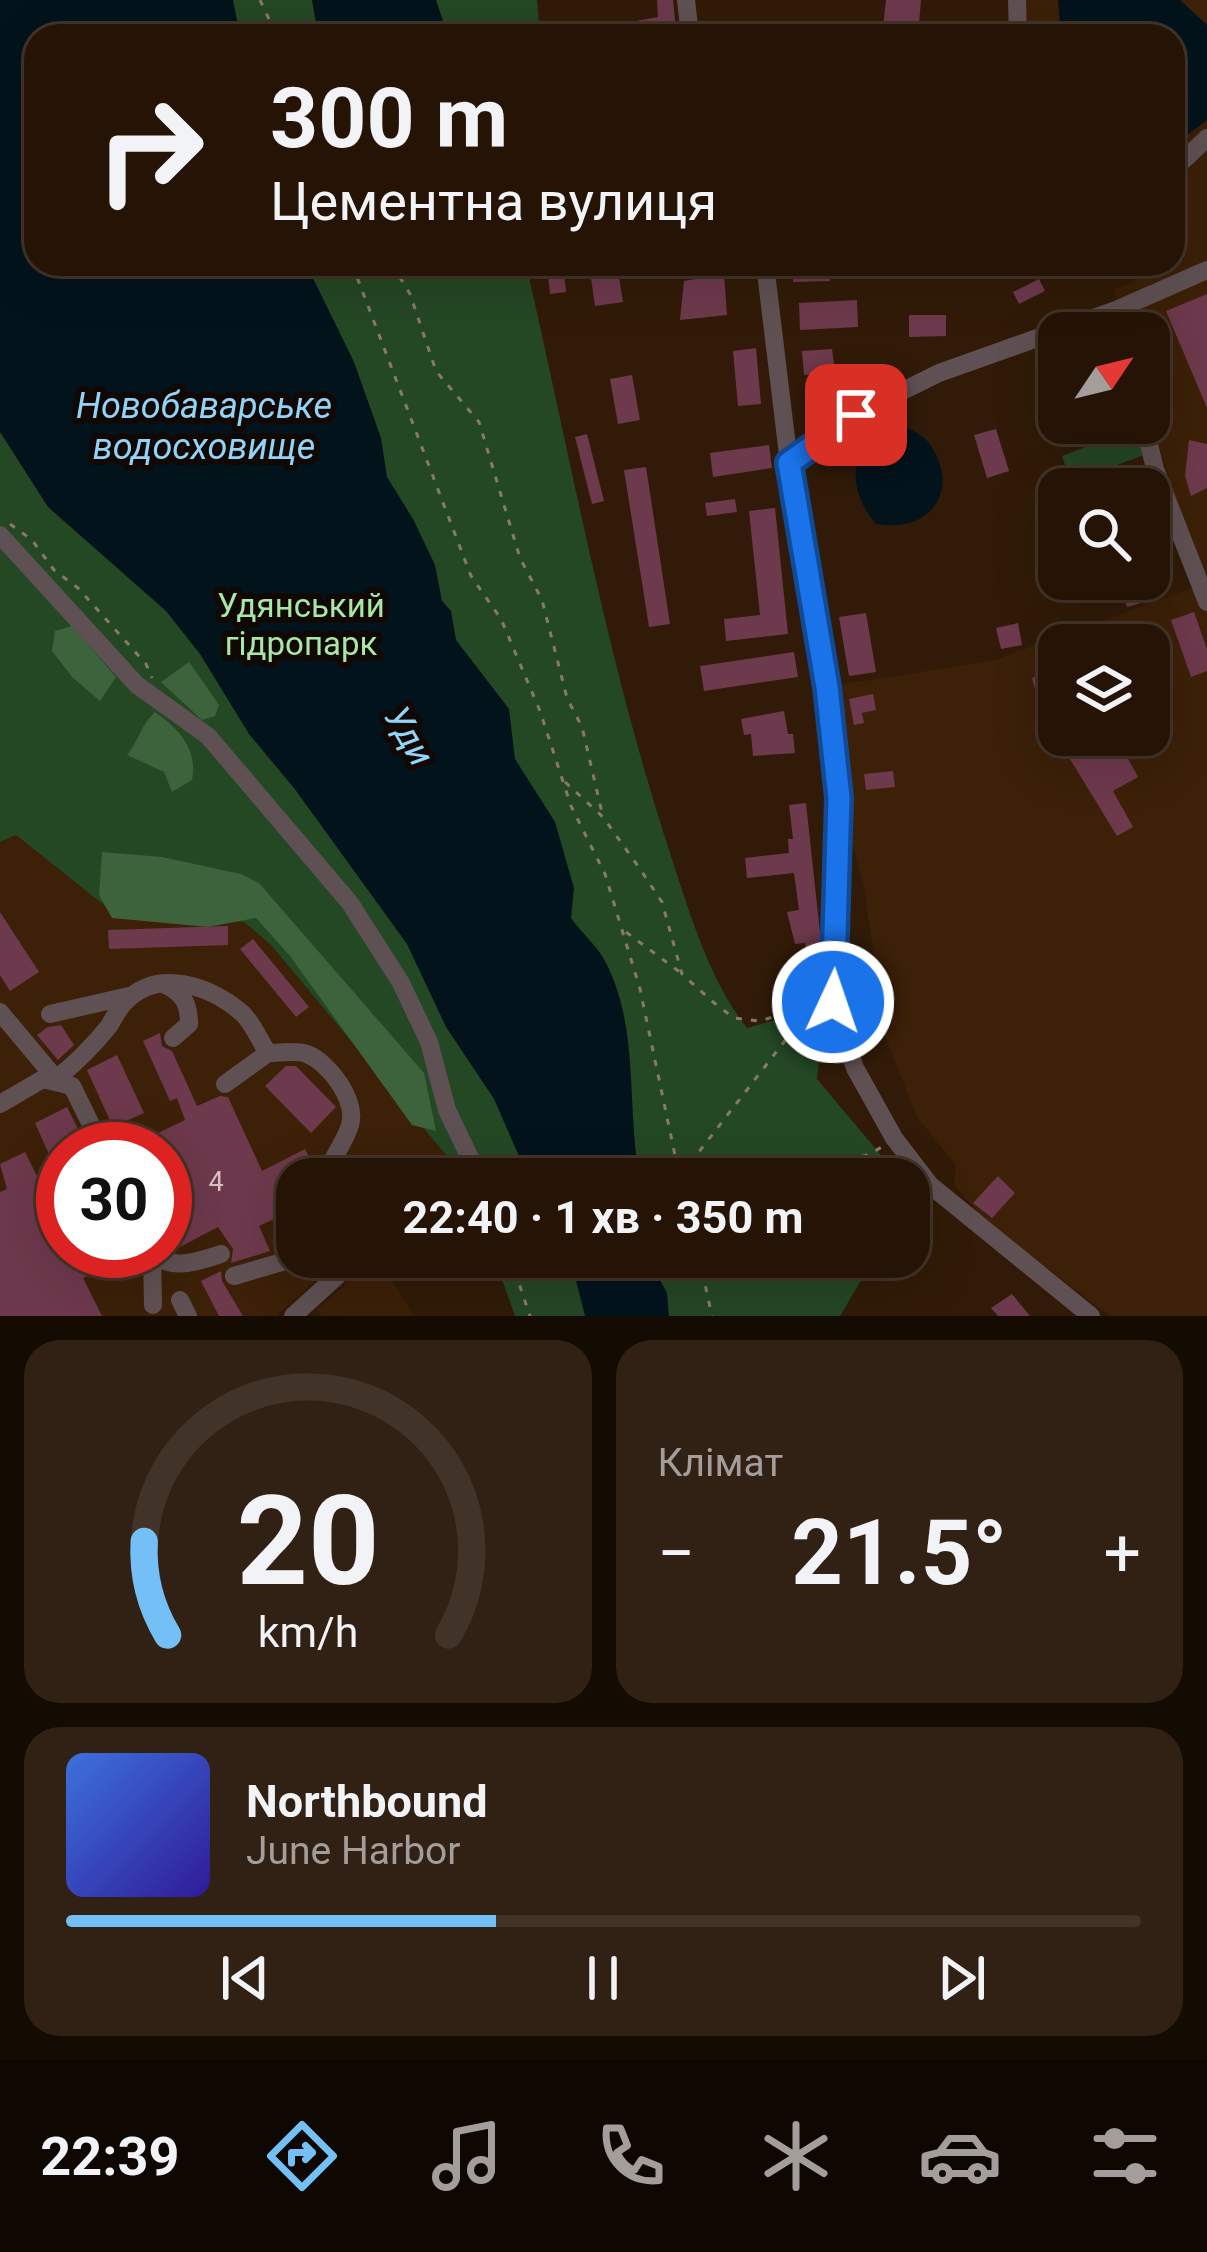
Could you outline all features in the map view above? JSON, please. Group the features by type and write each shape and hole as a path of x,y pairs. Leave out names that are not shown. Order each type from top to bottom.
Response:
{"street":[{"path":"1185,159 1207,138"},
{"path":"766,276 839,798 833,1002 855,1067 894,1138 929,1185 1091,1316"},
{"path":"789,463 841,423 939,373 1116,310 1169,276"},
{"path":"1149,444 1207,602"},
{"path":"0,535 137,685 208,736 350,903 401,982 429,1042 447,1110 470,1158"},
{"path":"50,1014 68,1007 108,1004 164,984 187,983 208,990 246,1017 268,1053"},
{"path":"164,984 180,991 189,1009 189,1024 173,1038"},
{"path":"56,1079 139,992"},
{"path":"0,1012 56,1079"},
{"path":"225,1084 268,1053 307,1054 326,1068 348,1096 352,1121 333,1158"},
{"path":"0,1104 43,1079 56,1079 72,1086 90,1122"},
{"path":"192,1262 221,1254"},
{"path":"235,1276 276,1264"},
{"path":"152,1278 153,1305"},
{"path":"293,1316 335,1278"}],"path":[{"path":"357,276 471,576 501,619 540,711 571,806 605,874 625,931 676,1158"},
{"path":"399,276 410,293 436,371 479,422 520,558 542,600 567,698 582,727 603,817"},
{"path":"0,521 19,528 54,570 94,605 146,664 161,702"},
{"path":"562,778 603,817 662,902 682,974"},
{"path":"625,931 734,1018 760,1021 787,1010 833,1002"},
{"path":"695,1158 801,1020 833,1002"},
{"path":"864,1158 894,1138"},
{"path":"517,1278 530,1316"},
{"path":"704,1278 712,1316"}],"shaded area":[{"path":"1022,0 1207,0 1207,1316 1110,1316 984,1220 954,1184 956,1165 917,1117 885,1036 864,886 839,798 827,687 995,660 1038,644 1038,756 1170,756 1170,624 1093,624 1170,600 1200,585 1170,468 1166,468 1159,444 1170,444 1170,312 1120,312 1114,290 1146,276 1185,276 1185,24 1023,24"},
{"path":"16,835 110,910 244,922 271,945 448,1158 276,1158 276,1278 318,1278 276,1316 0,1316 0,842"},
{"path":"353,1278 396,1278 392,1281 414,1316 322,1316 317,1310"}],"green space":[{"name":"Удянський гідропарк","path":"0,0 537,0 539,24 24,24 24,276 529,276 627,708 701,944 747,1028 817,1008 823,1024 817,1079 883,1158 448,1158 271,945 244,922 110,910 16,835 0,842"},
{"path":"1093,444 1141,444 1144,455 1109,468 1066,468 1062,456"},
{"path":"72,626 116,677 100,701 52,651 55,631"},
{"path":"189,662 219,705 215,716 202,720 161,682"},
{"path":"155,712 179,733 192,759 192,780 172,792 164,772 127,755"},
{"path":"102,852 162,857 241,874 259,883 424,1073 436,1131 412,1125 290,956 256,918 208,927 112,918 99,895"},
{"path":"501,1278 863,1278 840,1316 515,1316"}],"water":[{"name":"Новобаварське водосховище","path":"0,0 233,0 238,24 24,24 24,276 312,276 354,362 381,438 387,477 435,565 456,640 509,709 515,759 555,822 574,888 571,918 603,957 617,988 628,1042 637,1158 520,1158 494,1099 446,1027 407,944 249,734 200,654 166,611 48,507 0,432"},
{"path":"312,0 436,0 444,24 316,24"},
{"path":"1058,0 1180,0 1207,25 1207,120 1185,137 1185,24 1060,24"},
{"path":"906,427 927,440 938,460 941,491 926,515 912,522 876,524 861,500 857,463 879,428"},
{"path":"575,1278 659,1278 667,1293 669,1316 585,1316"}],"building":[{"path":"657,0 673,0 675,24 620,24 658,17"},
{"path":"886,0 921,0 919,24 883,24"},
{"path":"548,276 564,276 566,292 550,294"},
{"path":"591,276 619,276 623,302 595,306"},
{"path":"724,276 727,315 680,320 684,281"},
{"path":"793,276 830,276 830,281 793,282"},
{"path":"1039,279 1045,291 1019,304 1013,292"},
{"path":"1207,294 1207,408 1170,312 1166,311"},
{"path":"857,300 858,327 800,330 799,303"},
{"path":"909,315 946,315 946,336 909,337"},
{"path":"756,348 761,404 738,406 733,351"},
{"path":"832,349 838,393 823,394 821,374 804,375 802,351"},
{"path":"632,375 640,420 618,424 610,379"},
{"path":"996,429 1009,471 987,478 974,435"},
{"path":"587,434 604,501 592,504 575,437"},
{"path":"1189,440 1207,444 1207,488 1191,496 1185,476"},
{"path":"769,445 772,468 713,477 710,453"},
{"path":"646,467 670,624 649,627 624,470"},
{"path":"735,499 737,512 707,516 705,503"},
{"path":"775,508 788,634 726,641 724,619 760,615 749,511"},
{"path":"1125,600 1152,600 1127,607"},
{"path":"1194,612 1207,649 1207,671 1191,677 1171,620"},
{"path":"866,613 876,672 849,676 839,617"},
{"path":"1018,623 1022,645 1001,649 996,628"},
{"path":"794,652 798,677 704,691 700,666"},
{"path":"873,694 876,710 862,713 864,723 854,725 849,699"},
{"path":"784,711 795,753 753,756 751,734 744,735 741,719"},
{"path":"1068,756 1126,756 1138,777 1113,791 1133,827 1117,836"},
{"path":"893,771 895,787 866,790 864,774"},
{"path":"806,803 821,942 820,968 808,969 805,943 795,944 787,912 799,910 794,873 747,878 745,858 789,853 788,839 793,839 789,805"},
{"path":"0,912 39,972 10,991 0,975"},
{"path":"228,926 228,945 109,949 108,930"},
{"path":"253,939 309,1007 296,1017 240,949"},
{"path":"61,1025 74,1045 58,1060 37,1035"},
{"path":"160,1033 162,1046 172,1051 197,1106 228,1097 262,1171 276,1164 276,1218 259,1226 270,1251 231,1263 233,1249 218,1227 192,1241 192,1122 181,1122 185,1120 177,1098 170,1101 143,1041"},
{"path":"117,1055 144,1113 111,1122 87,1070"},
{"path":"286,1066 296,1066 336,1107 311,1133 265,1086"},
{"path":"67,1107 74,1122 37,1122"},
{"path":"305,1149 310,1158 287,1158"},
{"path":"25,1152 36,1174 36,1278 83,1278 102,1316 0,1316 0,1192 7,1189 0,1164"},
{"path":"998,1176 1015,1193 992,1218 973,1203"},
{"path":"221,1271 243,1316 219,1316 201,1281"},
{"path":"1012,1294 1030,1316 998,1316 991,1308"}],"route":[{"path":"833,1002 839,798 827,687 789,463 856,415"}],"water label":[{"name":"Уди","path":"409,736"}]}
